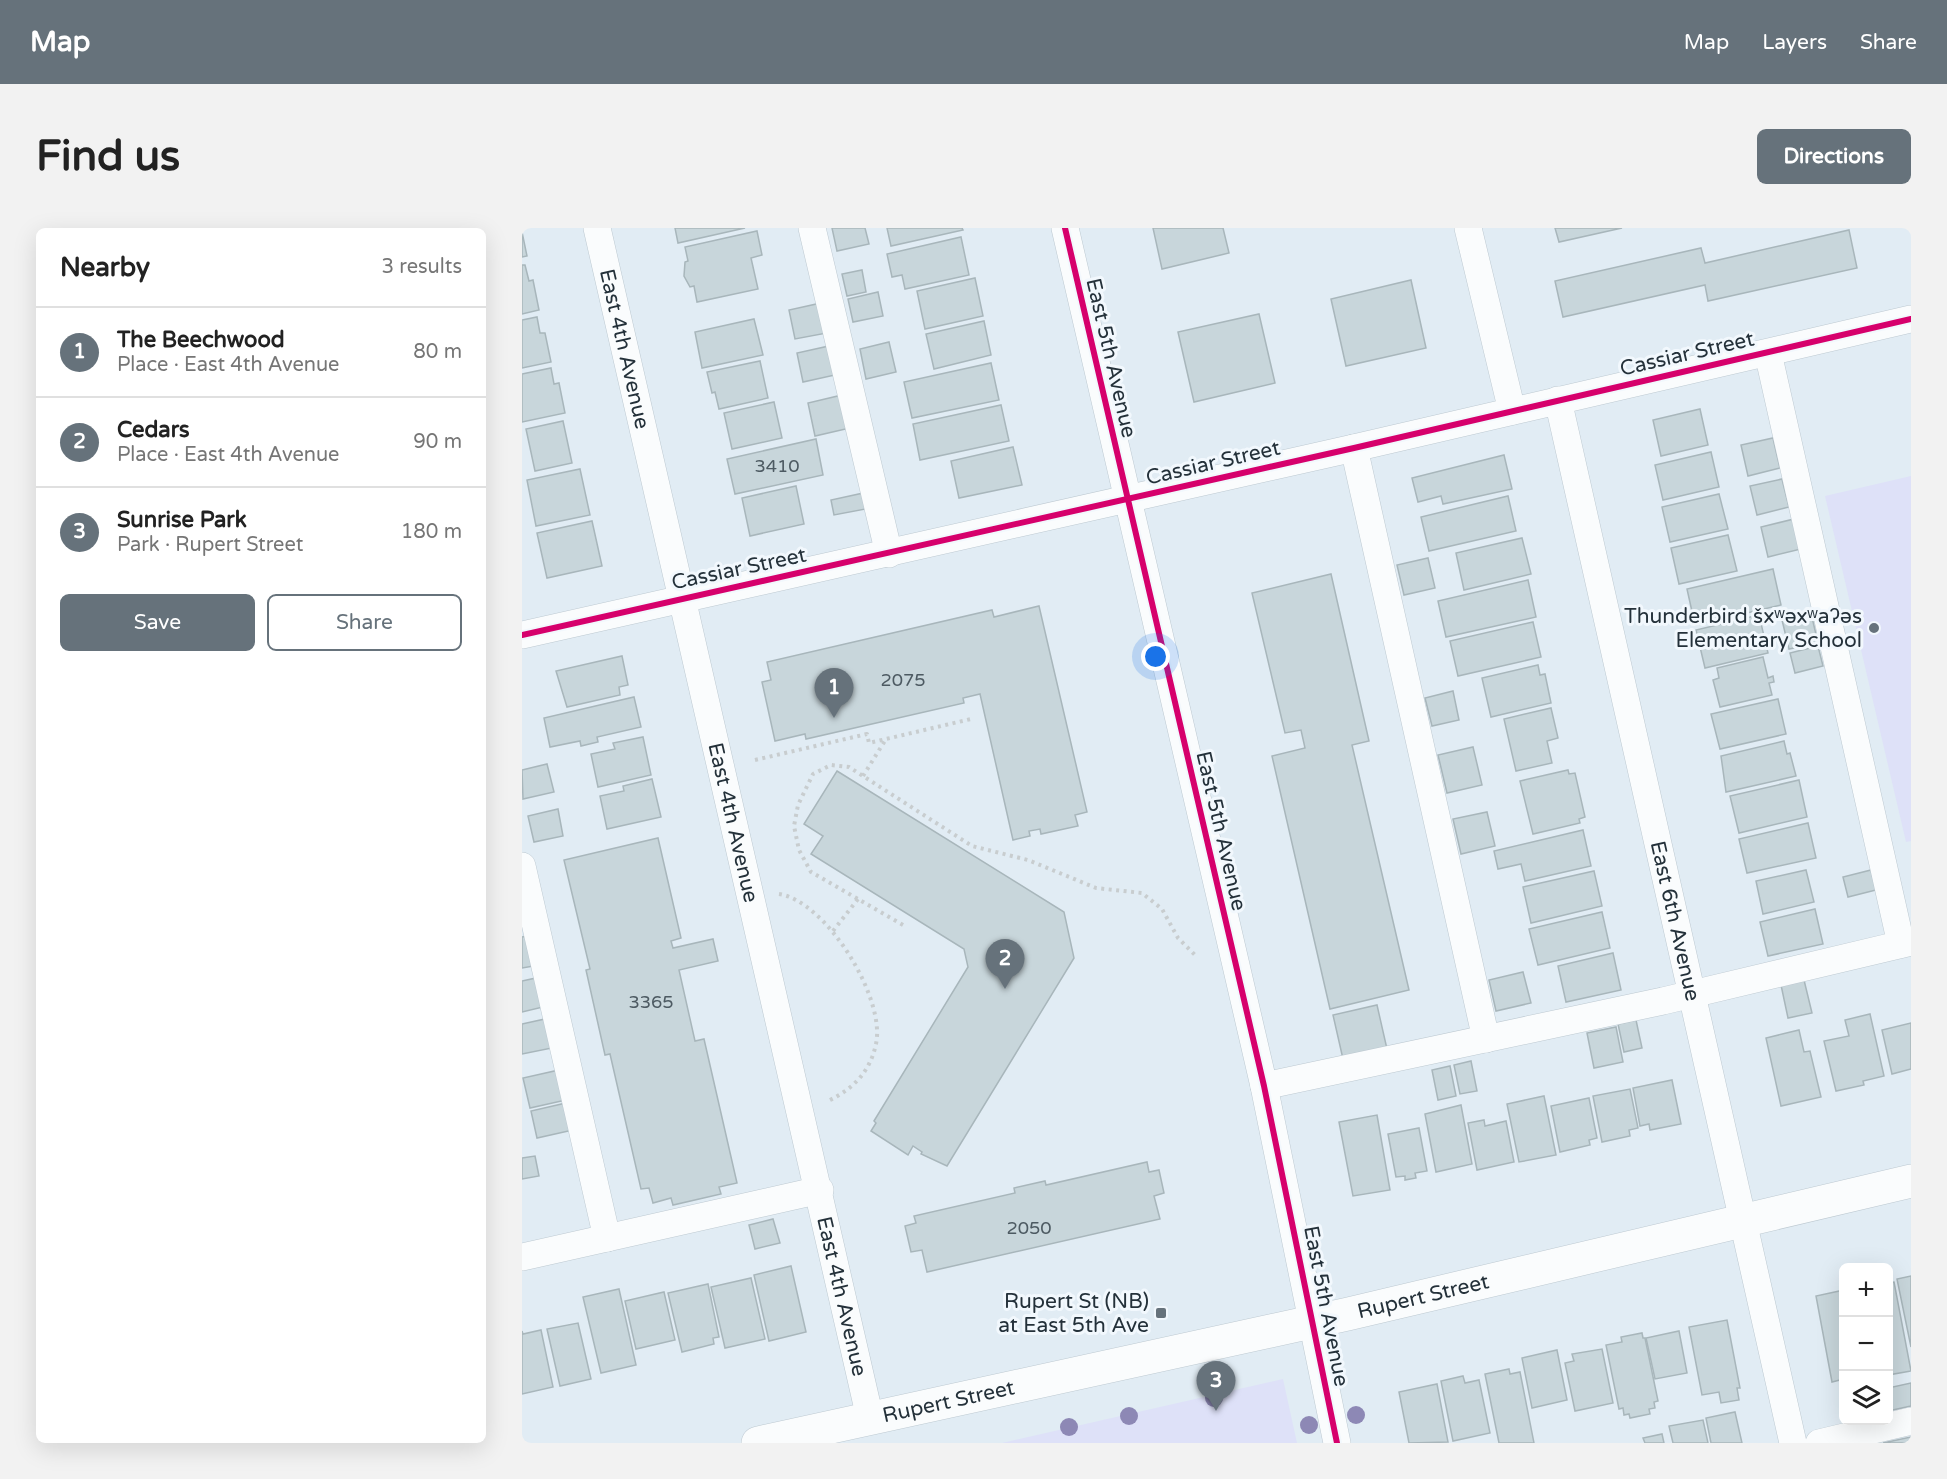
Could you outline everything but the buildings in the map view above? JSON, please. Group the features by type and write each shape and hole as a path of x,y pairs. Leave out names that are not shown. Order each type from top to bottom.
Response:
{"main road":[{"name":"Rupert Street","path":"758,1443 1312,1321 1911,1181"}],"street":[{"name":"East 4th Avenue","path":"597,228 820,1190 870,1418"},
{"path":"812,228 889,554"},
{"name":"East 5th Avenue","path":"1065,228 1264,1086 1336,1443"},
{"path":"1468,228 1512,411"},
{"name":"Cassiar Street","path":"522,635 1127,500 1911,319"},
{"path":"1264,1086 1486,1040 1906,943 1768,353"},
{"name":"East 6th Avenue","path":"1558,400 1793,1443"},
{"path":"1354,448 1486,1040"},
{"path":"522,866 607,1238"},
{"path":"522,1257 820,1190"},
{"path":"1819,1443 1911,1420"}],"path":[{"path":"755,760 867,734 869,743 971,719"},
{"path":"863,776 886,739"},
{"path":"903,924 811,872 799,850 794,826 798,805 813,774 831,765 849,767 972,846 1028,860 1096,888 1142,893 1162,909 1178,938 1197,957"},
{"path":"779,894 792,896 807,905 833,931 862,977 873,1009 876,1042 862,1078 843,1094 828,1101"},
{"path":"833,931 858,899"}],"shaded area":[{"name":"Thunderbird šxʷəxʷaʔəs Elementary School","path":"1911,476 1911,841 1906,842 1825,496"},
{"path":"1283,1379 1297,1443 1002,1443"}],"cycle path":[{"path":"1065,228 1264,1086 1337,1443"},
{"path":"522,635 1354,448 1911,319"}],"place":[{"name":"Thunderbird šxʷəxʷaʔəs Elementary School","path":"1874,628"},
{"name":"The Beechwood","path":"834,718"},
{"name":"Cedars","path":"1005,989"},
{"name":"Rupert St (NB) at East 5th Ave","path":"1161,1313"},
{"name":"Sunrise Park","path":"1216,1411"}]}
